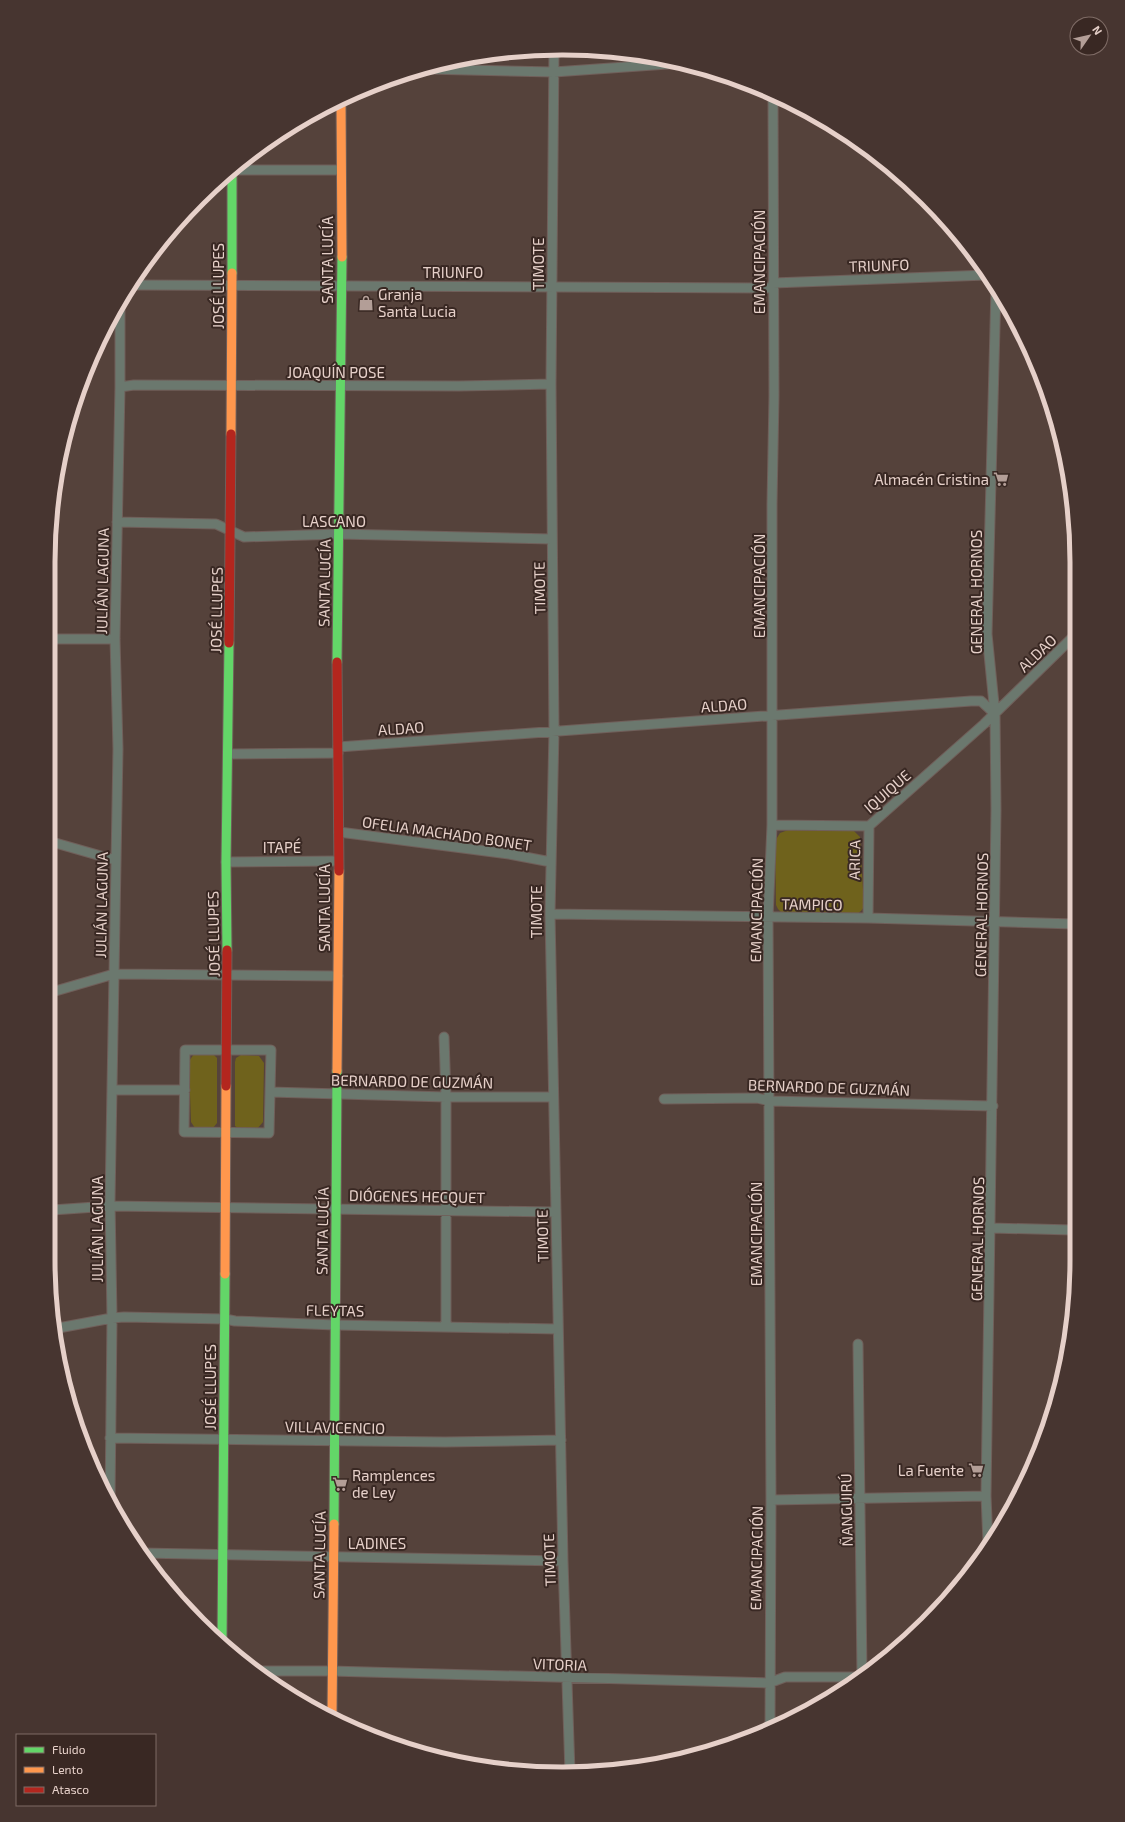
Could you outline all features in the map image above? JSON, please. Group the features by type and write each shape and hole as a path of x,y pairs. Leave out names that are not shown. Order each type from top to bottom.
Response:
{"street":[{"name":"TIMOTE","path":"554,55 551,384 554,731 550,914 563,1561 570,1767"},
{"path":"443,69 554,72 660,65"},
{"name":"EMANCIPACIÓN","path":"770,1722 771,1500 768,917 772,825 772,504 774,396 773,101"},
{"name":"SANTA LUCÍA","path":"332,1712 331,1671 335,1441 339,832 337,639 342,287 340,170 341,106"},
{"path":"242,170 340,170"},
{"name":"JOSÉ LLUPES","path":"222,1635 225,1132 228,975 226,862 229,754 231,531 232,178"},
{"name":"TRIUNFO","path":"138,285 342,287 773,285 981,276"},
{"name":"GENERAL HORNOS","path":"988,1535 986,1496 993,1106 995,714 987,634 996,299"},
{"name":"JULIÁN LAGUNA","path":"107,1485 110,1438 112,1318 110,1206 118,749 115,639 120,314"},
{"name":"JOAQUÍN POSE","path":"120,387 134,385 459,386 551,384"},
{"name":"LASCANO","path":"118,522 216,524 244,537 339,534 552,539"},
{"path":"55,639 115,639"},
{"name":"ALDAO","path":"229,754 338,750 554,731 971,701 981,701 995,714 1070,640"},
{"name":"IQUIQUE","path":"772,825 869,826 995,714"},
{"name":"ARICA","path":"868,918 869,826"},
{"name":"OFELIA MACHADO BONET","path":"339,832 509,854 551,862"},
{"path":"55,843 115,860"},
{"name":"ITAPÉ","path":"226,862 338,861"},
{"name":"TAMPICO","path":"550,914 868,918 995,923 1070,924"},
{"path":"55,991 114,974 338,976"},
{"path":"444,1037 446,1097 446,1326"},
{"path":"185,1050 227,1050 271,1050 269,1133 184,1132 185,1050"},
{"path":"113,1090 185,1090"},
{"name":"BERNARDO DE GUZMÁN","path":"270,1092 446,1097 553,1097"},
{"name":"BERNARDO DE GUZMÁN","path":"664,1099 757,1098 770,1101 993,1106"},
{"name":"DIÓGENES HECQUET","path":"55,1210 110,1206 556,1212"},
{"path":"991,1228 1070,1230"},
{"name":"FLEYTAS","path":"59,1328 112,1318 225,1319 235,1321 335,1325 558,1329"},
{"name":"ÑANGUIRÚ","path":"858,1344 862,1668"},
{"name":"VILLAVICENCIO","path":"110,1438 446,1442 561,1440"},
{"path":"771,1500 986,1496"},
{"name":"LADINES","path":"150,1553 563,1561"},
{"name":"VITORIA","path":"267,1671 331,1671 769,1683 784,1677 851,1676"}],"shaded area":[{"path":"788,830 854,831 860,837 864,907 861,911 856,915 783,914 778,909 776,905 775,841 780,833"},
{"path":"194,1054 213,1054 217,1058 217,1123 213,1128 195,1128 191,1122 189,1061"},
{"path":"241,1055 259,1056 264,1063 263,1122 257,1129 239,1129 235,1126 235,1062 236,1058"}],"traffic: fast":[{"path":"232,178 232,273"},
{"path":"337,662 342,257"},
{"path":"227,950 226,862 229,643"},
{"path":"334,1524 337,1071"},
{"path":"222,1635 225,1274"}],"traffic: slow":[{"path":"341,106 342,257"},
{"path":"231,434 232,273"},
{"path":"337,1071 339,871"},
{"path":"225,1274 226,1086"},
{"path":"332,1712 334,1524"}],"traffic: jam":[{"path":"229,643 231,434"},
{"path":"337,662 339,871"},
{"path":"226,1086 227,950"}],"place":[{"name":"Granja Santa Lucia","path":"366,303"},
{"name":"Almacén Cristina","path":"1001,479"},
{"name":"La Fuente","path":"976,1470"},
{"name":"Ramplences de Ley","path":"340,1484"}]}
